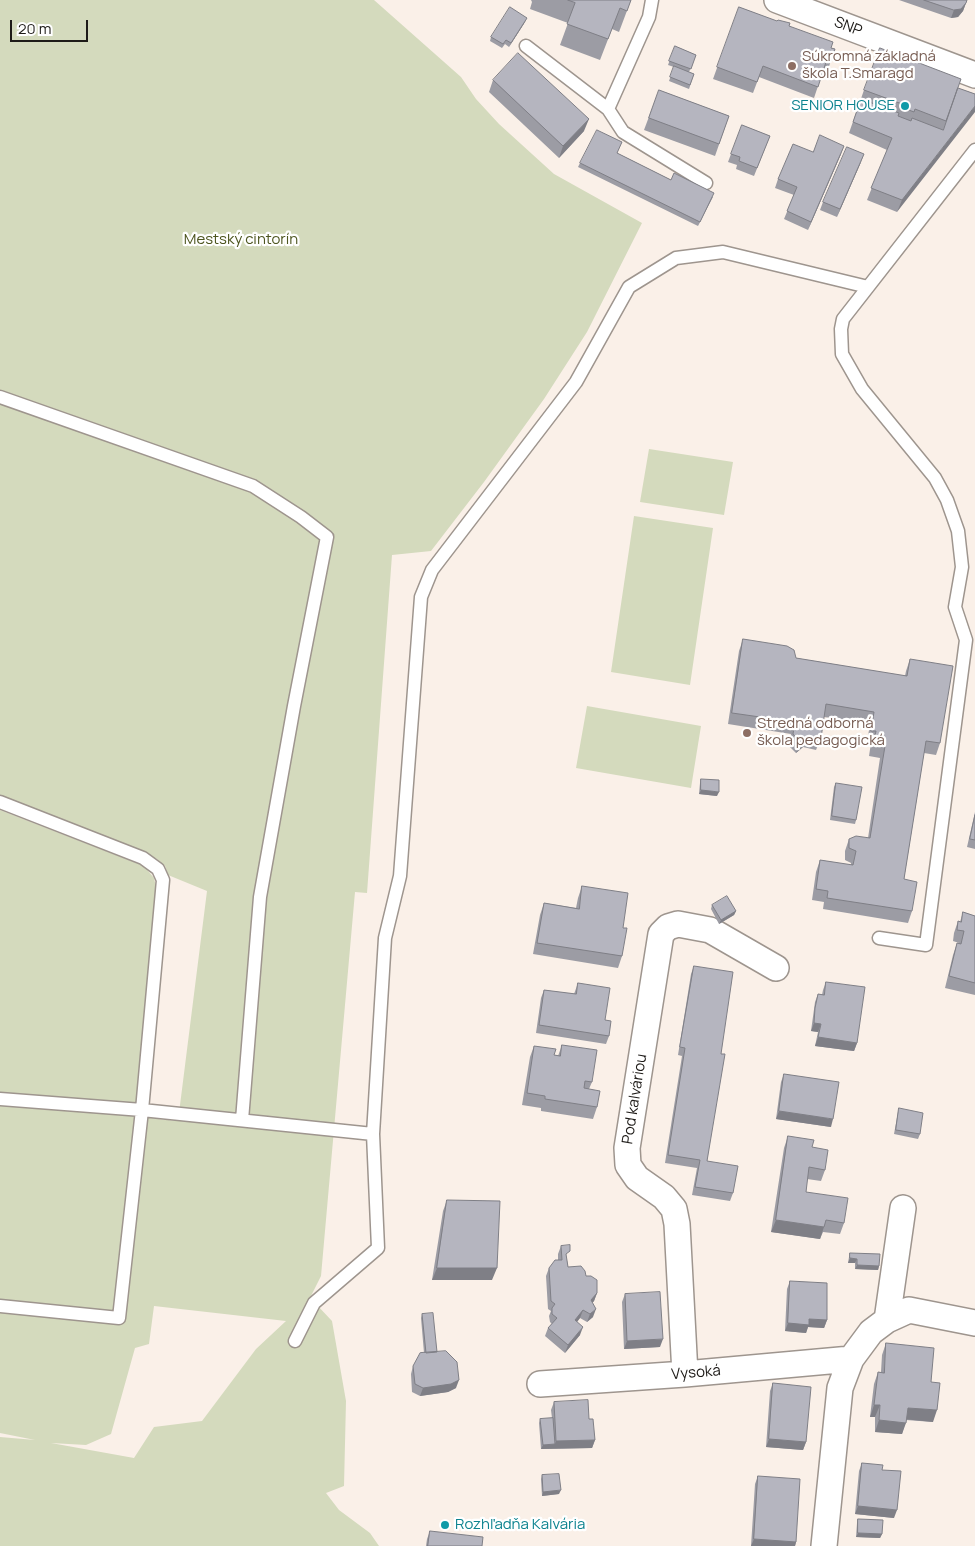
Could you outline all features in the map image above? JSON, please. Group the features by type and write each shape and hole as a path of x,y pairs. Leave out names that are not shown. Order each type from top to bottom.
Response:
{"street":[{"name":"SNP","path":"777,0 975,75"},
{"name":"Pod kalváriou","path":"685,1374 677,1224 674,1209 664,1197 637,1178 628,1165 627,1148 661,934 668,927 678,924 710,930 776,968"},
{"path":"887,1320 903,1208"},
{"path":"824,1546 840,1388 851,1359 871,1332 887,1320 909,1310 975,1322"},
{"name":"Vysoká","path":"540,1384 685,1374 851,1359"}],"lane":[{"path":"608,109 649,17 652,0"},
{"path":"526,46 608,109 623,132 706,183"},
{"path":"879,938 926,945 966,640 955,607 962,567 958,531 947,500 935,478 862,389 842,354 840,330 843,319 975,150"},
{"path":"295,1341 314,1303 378,1248 373,1134 385,938 400,876 421,597 432,570 576,382 629,287 676,258 723,252 868,287"},
{"path":"0,397 253,486 301,517 327,537 294,706 260,897 242,1120"},
{"path":"0,802 143,858 158,869 163,880 142,1110 119,1318 0,1306"},
{"path":"0,1099 142,1110 373,1134"}],"green space":[{"name":"Mestský cintorín","path":"0,0 374,0 461,77 476,99 499,124 554,174 642,223 587,332 544,399 484,482 431,551 392,555 367,893 355,892 321,1276 307,1304 316,1304 332,1321 346,1401 344,1486 326,1493 339,1510 370,1533 379,1546 0,1546 0,1437 35,1440 0,1433 0,810 144,866 154,878 156,887 137,1099 144,1112 152,1118 178,1121 207,891 168,875 165,866 157,859 0,798","holes":["154,1306 286,1321 256,1349 202,1421 154,1427 134,1458 51,1443 86,1445 111,1434 135,1348 149,1344"]},
{"path":"649,449 733,462 724,515 640,502"},
{"path":"634,516 713,528 690,685 611,672"},
{"path":"587,706 701,726 691,788 576,768"}],"building":[{"path":"568,0 631,0 627,11 620,8 608,39 567,24 575,3"},
{"path":"924,0 967,0 961,9 954,10"},
{"path":"510,7 527,18 511,43 506,40 503,44 491,37"},
{"path":"739,7 777,21 790,23 789,26 833,42 831,48 835,49 830,63 826,62 818,87 763,66 757,82 717,67"},
{"path":"675,46 696,55 691,69 669,61"},
{"path":"880,48 961,79 946,121 915,109 914,112 901,107 902,104 864,90"},
{"path":"518,53 589,119 563,146 493,80"},
{"path":"674,66 694,74 690,85 670,77"},
{"path":"958,88 975,94 975,106 902,200 871,188 892,138 853,122 861,99 899,113 898,116 911,121 912,118 943,130"},
{"path":"659,90 729,116 719,144 649,118"},
{"path":"742,125 770,136 757,168 739,161 740,157 731,154"},
{"path":"597,130 622,142 617,153 671,180 674,173 714,193 700,222 580,163"},
{"path":"820,135 844,146 811,222 787,211 797,187 778,179 793,144 813,152"},
{"path":"847,147 864,154 840,209 823,202"},
{"path":"743,639 787,646 794,650 796,658 907,676 910,659 953,666 940,743 926,741 904,879 917,882 912,911 827,898 828,891 816,889 820,860 853,865 856,851 849,848 849,839 856,836 870,838 885,746 873,745 876,731 871,731 874,712 826,704 821,738 807,736 800,742 793,734 795,722 732,713"},
{"path":"701,779 719,780 719,792 701,790"},
{"path":"836,783 862,787 856,820 832,816"},
{"path":"975,815 975,840 970,839"},
{"path":"582,886 628,893 623,928 627,928 622,956 537,943 544,903 579,909"},
{"path":"727,896 736,911 721,920 712,905"},
{"path":"963,912 975,916 975,983 949,976 957,943 961,944 964,931 957,930 958,921 961,922"},
{"path":"694,966 733,972 721,1054 725,1054 707,1161 738,1166 733,1193 695,1187 700,1160 668,1155 685,1048 680,1047"},
{"path":"826,982 865,987 857,1043 818,1037 821,1024 814,1023 815,1008 818,994 824,995"},
{"path":"578,983 610,988 605,1020 611,1021 609,1036 539,1025 544,990 576,994"},
{"path":"562,1045 597,1050 592,1082 585,1081 584,1088 600,1091 597,1107 545,1099 545,1096 527,1093 534,1046 556,1049 554,1055 560,1056"},
{"path":"784,1074 839,1082 833,1119 779,1111"},
{"path":"899,1108 923,1113 920,1134 896,1130"},
{"path":"788,1136 814,1140 812,1147 828,1150 825,1170 809,1167 806,1192 848,1198 844,1223 826,1220 824,1227 776,1220"},
{"path":"447,1200 500,1201 497,1268 437,1268"},
{"path":"570,1245 570,1251 566,1254 568,1267 581,1266 586,1276 591,1276 597,1280 597,1293 591,1300 596,1309 590,1314 583,1310 575,1320 583,1327 568,1345 548,1328 557,1318 552,1314 552,1308 555,1304 551,1301 549,1268 555,1260 562,1260 561,1246"},
{"path":"850,1253 880,1254 879,1266 857,1265 857,1259 850,1258"},
{"path":"790,1281 827,1283 827,1320 809,1319 809,1325 788,1323"},
{"path":"660,1292 663,1339 627,1341 625,1294"},
{"path":"433,1313 437,1352 426,1353 422,1314"},
{"path":"886,1343 934,1348 931,1382 940,1383 937,1410 908,1408 906,1423 879,1420 880,1405 874,1405 878,1372 884,1373"},
{"path":"446,1351 457,1362 459,1380 451,1384 423,1388 415,1384 413,1366 420,1353"},
{"path":"773,1383 811,1387 806,1442 769,1439"},
{"path":"588,1400 589,1419 593,1419 595,1440 556,1441 554,1402"},
{"path":"553,1418 555,1444 543,1445 540,1419"},
{"path":"862,1463 883,1465 882,1470 901,1471 897,1510 858,1506"},
{"path":"559,1474 561,1490 543,1492 542,1475"},
{"path":"758,1476 800,1479 796,1542 754,1539"},
{"path":"858,1519 883,1520 882,1534 858,1533"},
{"path":"430,1531 483,1537 482,1546 428,1546"}],"place":[{"name":"Súkromná základná škola T.Smaragd","path":"792,66"},
{"name":"SENIOR HOUSE","path":"905,106"},
{"name":"Stredná odborná škola pedagogická","path":"747,733"},
{"name":"Rozhľadňa Kalvária","path":"445,1525"}]}
